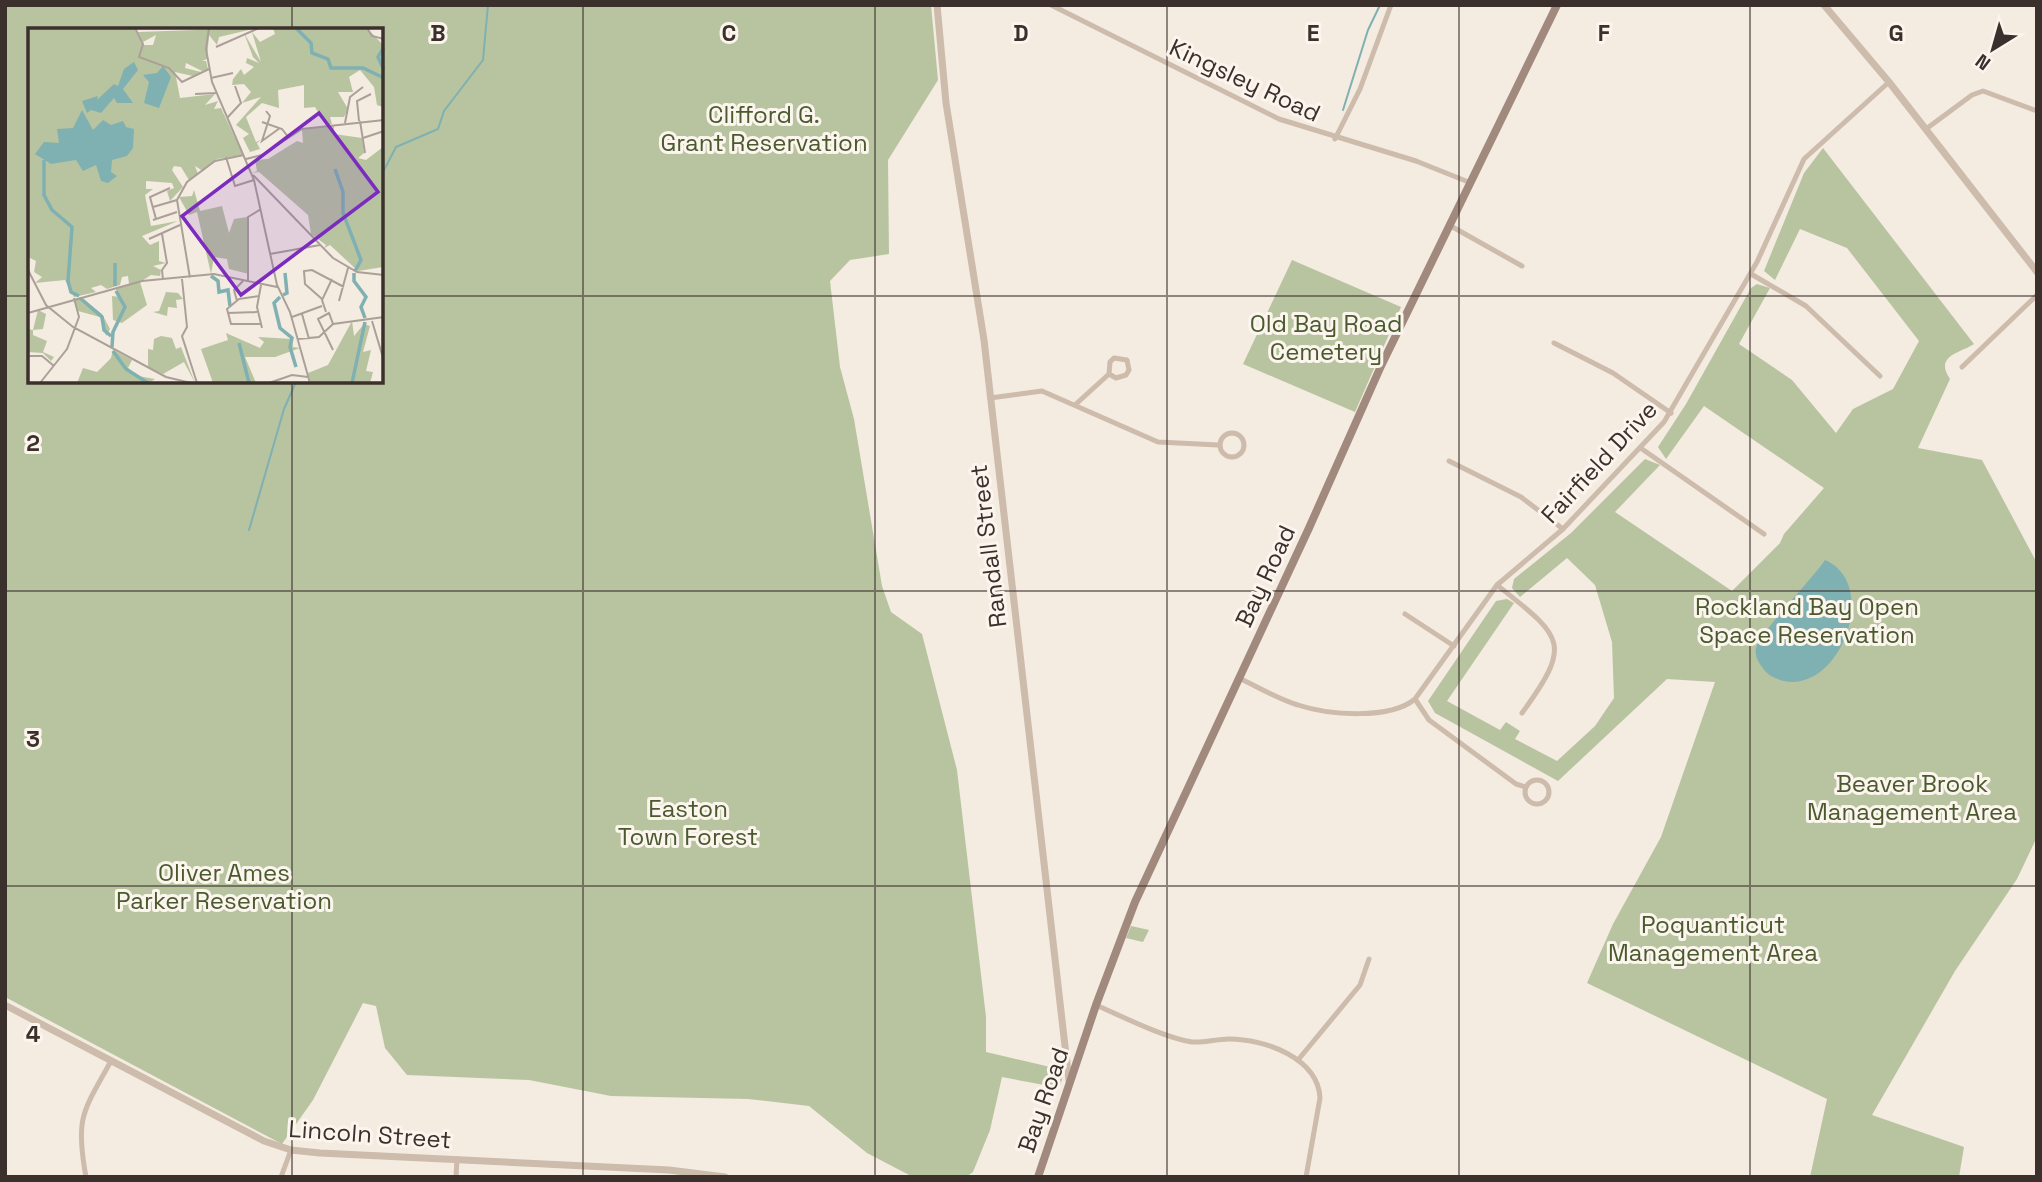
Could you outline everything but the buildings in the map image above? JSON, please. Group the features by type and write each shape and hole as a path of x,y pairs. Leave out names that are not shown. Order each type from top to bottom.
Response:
{"main road":[{"name":"Bay Road","path":"1038,1177 1096,1005 1132,910 1381,366 1557,5"}],"street":[{"name":"Randall Street","path":"937,5 943,78 970,242 990,398 1070,1083"},
{"name":"Kingsley Road","path":"1051,5 1259,110 1335,139 1416,161 1471,183"},
{"path":"1335,139 1360,89 1391,5"},
{"path":"1824,5 1889,82 2037,272"},
{"name":"Fairfield Drive","path":"1415,699 1497,585 1563,529 1642,449 1671,413 1751,274 1804,159 1889,82"},
{"path":"1926,130 1972,95 1983,91 2037,111"},
{"path":"1449,225 1522,266"},
{"path":"1751,274 1806,306 1880,376"},
{"path":"1962,367 2037,295"},
{"path":"1554,343 1613,373 1671,413"},
{"path":"1076,404 1109,374 1110,362 1114,358 1127,360 1129,370 1126,375 1116,378 1109,374"},
{"path":"990,398 1042,391 1158,442 1218,445 1232,457 1238,456 1244,445 1243,440 1234,434 1224,436 1218,445"},
{"path":"1642,449 1765,534"},
{"path":"1449,461 1521,497 1563,529"},
{"path":"1497,585 1542,621 1555,641 1556,652 1552,667 1522,713"},
{"path":"1405,614 1454,646"},
{"path":"1239,678 1297,705 1316,709 1379,713 1402,708 1415,699 1433,722 1516,784 1526,787"},
{"path":"1534,781 1542,782 1548,790 1547,798 1542,803 1531,803 1526,798 1526,787 1534,781"},
{"path":"1298,1060 1360,985 1368,959"},
{"name":"Lincoln Street","path":"5,1004 251,1135 291,1150 669,1170 725,1177"},
{"path":"1096,1005 1191,1042 1231,1039 1257,1043 1298,1060 1310,1069 1320,1086 1306,1177"},
{"path":"86,1177 80,1139 81,1122 111,1061"},
{"path":"281,1177 291,1150"},
{"path":"456,1177 457,1159"}],"green space":[{"path":"5,5 931,5 938,80 888,160 889,254 850,260 830,281 840,367 854,419 882,586 891,612 922,634 957,770 986,1017 986,1052 1059,1069 1058,1072 1064,1073 1060,1086 1002,1077 990,1130 973,1172 966,1177 913,1177 867,1153 809,1106 748,1099 611,1096 529,1080 407,1075 385,1048 376,1006 363,1003 313,1100 282,1144 5,997"},
{"path":"1823,148 1974,344 1947,360 1945,365 1950,379 1918,448 1982,460 2037,563 2037,837 2017,879 1955,971 1872,1115 1964,1147 1959,1177 1810,1177 1827,1099 1587,983 1613,924 1661,837 1715,682 1667,679 1558,781 1435,713 1428,701 1496,601 1507,599 1514,603 1447,701 1500,730 1506,722 1520,731 1515,739 1557,761 1595,726 1614,698 1612,642 1595,585 1567,558 1520,597 1512,588 1514,579 1571,533 1645,459 1660,465 1615,512 1732,591 1780,543 1784,534 1824,488 1704,406 1666,459 1658,447 1686,404 1751,288 1757,284 1770,288 1739,344 1792,380 1836,433 1853,409 1893,389 1919,341 1847,248 1800,229 1775,280 1764,271 1804,173"},
{"name":"Old Bay Road Cemetery","path":"1292,260 1401,307 1355,412 1243,364"},
{"path":"1131,926 1149,930 1143,942 1126,938"}],"water":[{"path":"1825,560 1842,573 1850,591 1851,612 1846,634 1836,654 1822,671 1804,680 1777,679 1768,674 1760,664 1756,648 1767,630"}],"waterway":[{"path":"383,172 396,147 438,129 444,111 483,60 488,5"},
{"path":"1343,110 1368,30 1380,5"},
{"path":"249,530 284,409 296,383"}],"park label":[{"name":"Clifford G. Grant Reservation","path":"764,128"},
{"name":"Rockland Bay Open Space Reservation","path":"1807,620"},
{"name":"Beaver Brook Management Area","path":"1912,797"},
{"name":"Easton Town Forest","path":"688,822"},
{"name":"Oliver Ames Parker Reservation","path":"224,886"},
{"name":"Poquanticut Management Area","path":"1713,938"}]}
